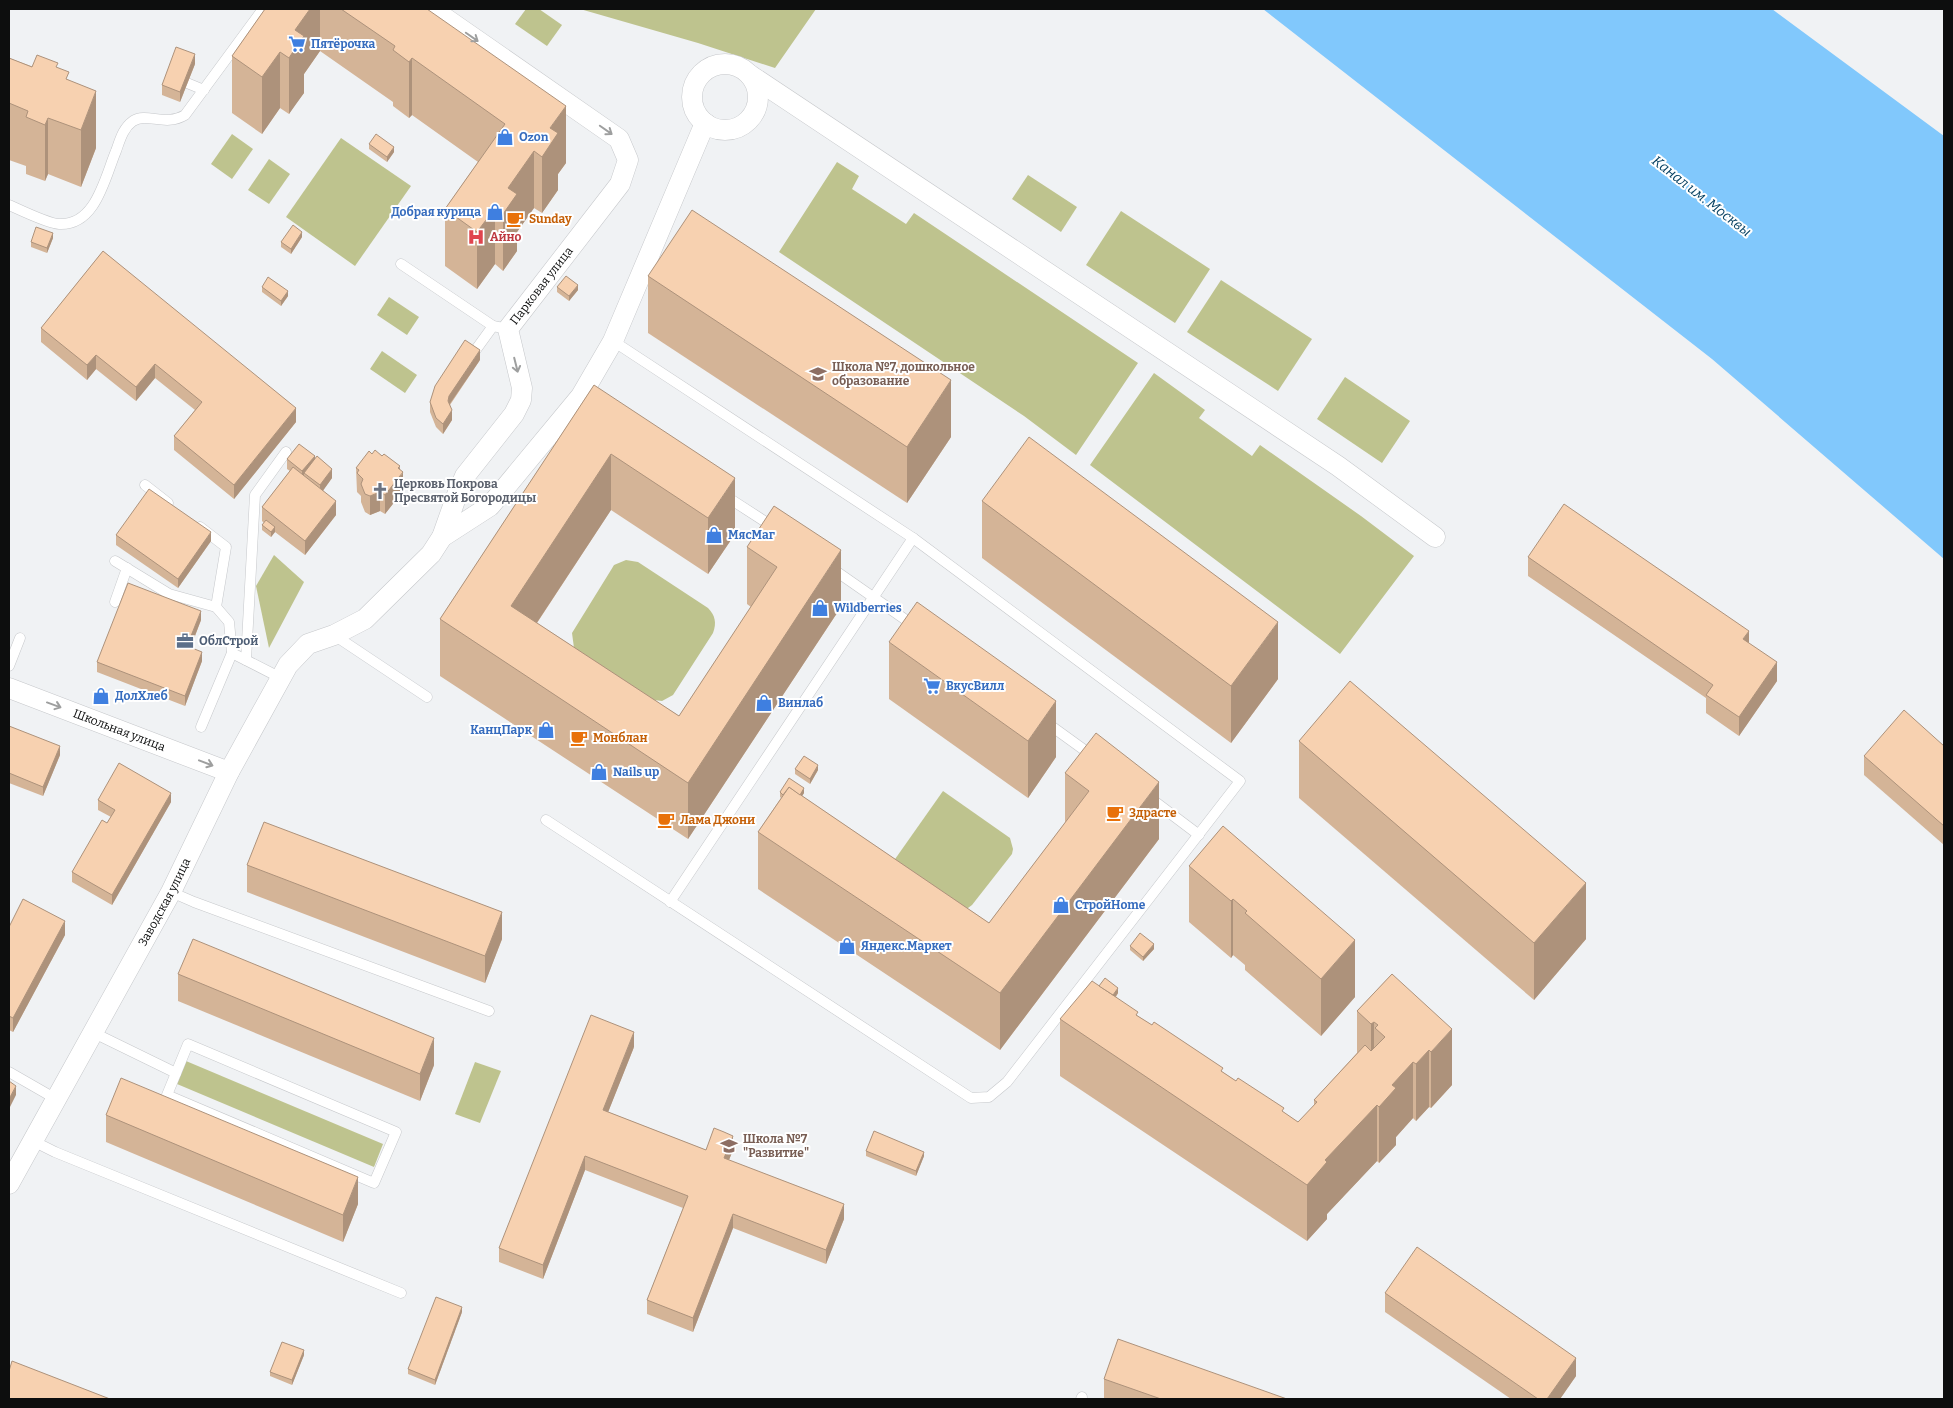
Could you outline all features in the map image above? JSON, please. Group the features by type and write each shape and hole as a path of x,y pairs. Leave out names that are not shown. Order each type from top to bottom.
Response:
{"street":[{"name":"Парковая улица","path":"334,635 365,619 431,554 442,537 465,476 514,414 521,400 522,388 500,327 620,184 628,160 619,139 432,9"},
{"path":"750,76 755,84 757,100 752,115 735,128 724,130 714,128 705,123 693,107 692,98 693,88 704,71 713,66 723,64 733,65 742,69 1338,466 1435,537"},
{"path":"442,537 490,506 585,399 612,341 705,123"},
{"name":"Заводская улица","path":"9,1184 171,892 229,772 288,665 308,644 334,635"},
{"name":"Школьная улица","path":"9,688 229,772"}],"lane":[{"path":"9,205 58,224 78,221 95,203 123,133 134,120 145,118 176,121 185,115 262,9"},
{"path":"187,83 204,90"},
{"path":"401,264 500,327 472,355"},
{"path":"546,820 971,1098 989,1097 1008,1082 1240,781 912,538 612,341"},
{"path":"246,660 255,495 286,452"},
{"path":"145,485 174,508"},
{"path":"715,488 783,534"},
{"path":"189,519 226,547 216,607"},
{"path":"670,902 874,598 912,538"},
{"path":"115,561 169,594 216,607 229,622 232,653 201,727"},
{"path":"821,561 927,634"},
{"path":"116,602 127,568"},
{"path":"334,635 427,697"},
{"path":"9,666 20,638"},
{"path":"232,653 281,678"},
{"path":"1038,716 1102,763"},
{"path":"1139,790 1199,834"},
{"path":"171,892 489,1011"},
{"path":"92,1032 176,1074"},
{"path":"188,1044 396,1132 374,1183 167,1095 176,1074 188,1044"},
{"path":"9,1072 56,1099"},
{"path":"33,1141 54,1152 401,1293"}],"green space":[{"path":"526,9 539,9 562,25 547,46 515,24"},
{"path":"580,9 816,9 775,68 698,43"},
{"path":"232,134 253,149 232,179 211,164"},
{"path":"341,138 411,186 355,266 286,217"},
{"path":"269,159 290,174 269,204 248,190"},
{"path":"837,162 859,176 852,189 906,224 914,213 1138,363 1076,455 1024,416 779,252"},
{"path":"1028,175 1077,207 1061,232 1012,199"},
{"path":"1121,211 1210,269 1175,323 1086,265"},
{"path":"1221,280 1312,339 1278,391 1187,332"},
{"path":"389,297 419,317 407,335 377,315"},
{"path":"382,351 417,375 405,393 370,369"},
{"path":"1154,373 1205,410 1199,418 1252,456 1260,445 1414,556 1340,654 1090,465"},
{"path":"1345,377 1410,421 1382,463 1317,419"},
{"path":"274,555 304,582 269,648 256,586"},
{"path":"626,560 638,562 708,608 715,619 713,633 673,695 662,701 654,700 574,648 572,633 614,565"},
{"path":"943,791 1010,838 1013,849 1012,854 968,908 961,908 893,862"},
{"path":"186,1061 383,1144 374,1167 177,1084"},
{"path":"475,1062 501,1071 480,1123 455,1114"}],"water":[{"name":"Канал им. Москвы","path":"1263,9 1772,9 1944,136 1944,559 1712,359"}],"building":[{"path":"265,9 310,9 295,30 304,36 289,58 280,52 262,77 232,56"},
{"path":"341,9 427,9 566,106 550,128 558,133 542,157 534,151 508,188 517,194 503,214 495,208 477,232 445,209 505,124 412,58 409,62 393,50 395,46"},
{"path":"176,47 195,54 180,92 162,85"},
{"path":"37,55 58,63 56,67 69,72 66,79 96,91 81,130 48,118 45,125 26,117 28,111 9,103 9,58 32,67"},
{"path":"376,134 394,147 387,157 369,144"},
{"path":"692,210 951,380 907,447 648,276"},
{"path":"293,225 302,232 291,249 281,242"},
{"path":"36,227 53,233 47,248 31,242"},
{"path":"103,251 296,408 234,485 174,436 202,402 155,364 136,387 96,355 87,365 41,328"},
{"path":"566,276 578,285 569,296 557,287"},
{"path":"268,277 288,291 281,301 262,287"},
{"path":"465,340 480,350 449,396 448,401 452,410 443,424 436,418 430,402 435,386"},
{"path":"594,385 735,478 708,518 611,454 511,606 679,716 777,567 747,547 774,506 841,550 688,783 440,619"},
{"path":"1029,437 1278,622 1231,686 982,501"},
{"path":"299,444 315,456 302,471 287,459"},
{"path":"375,450 400,466 398,468 403,472 385,495 380,492 370,496 365,494 361,484 363,479 357,473 359,470 356,468 369,451 372,454"},
{"path":"317,456 332,469 320,485 304,473"},
{"path":"293,467 336,501 305,541 262,507"},
{"path":"149,489 211,532 178,579 116,535"},
{"path":"1564,504 1749,631 1743,639 1777,662 1739,717 1706,695 1713,685 1528,557"},
{"path":"266,520 275,527 271,532 262,525"},
{"path":"128,583 201,611 187,646 202,652 185,696 97,662"},
{"path":"917,602 1056,701 1028,741 889,642"},
{"path":"1350,681 1586,883 1534,943 1299,741"},
{"path":"1904,710 1944,746 1944,826 1864,756"},
{"path":"9,726 60,746 43,787 9,773"},
{"path":"1096,733 1159,782 1000,993 758,832 789,787 989,923 1089,791 1065,773"},
{"path":"804,756 818,765 810,779 795,769"},
{"path":"119,763 171,793 112,895 72,872 102,820 107,823 115,810 98,800"},
{"path":"789,778 804,788 800,795 789,787 783,795 780,792"},
{"path":"264,822 502,912 485,956 247,865"},
{"path":"1223,826 1355,940 1321,979 1245,913 1247,911 1233,899 1231,901 1189,866"},
{"path":"23,899 65,921 13,1018 9,1016 9,927"},
{"path":"1140,933 1154,944 1143,957 1130,946"},
{"path":"193,939 434,1038 420,1074 178,974"},
{"path":"1392,974 1452,1029 1431,1052 1429,1050 1416,1064 1413,1062 1392,1085 1396,1088 1379,1107 1377,1105 1325,1160 1327,1162 1307,1185 1060,1019 1092,981 1138,1012 1136,1015 1152,1025 1154,1022 1223,1068 1221,1071 1236,1081 1238,1078 1284,1108 1282,1111 1298,1122 1317,1102 1314,1100 1365,1045 1371,1051 1385,1037 1375,1028 1378,1025 1374,1022 1371,1024 1357,1011"},
{"path":"1105,978 1118,988 1113,995 1099,986"},
{"path":"591,1015 634,1032 603,1110 706,1150 714,1128 733,1136 724,1158 844,1204 826,1250 733,1214 693,1318 647,1300 688,1196 585,1156 543,1265 499,1248"},
{"path":"121,1078 358,1177 343,1215 106,1115"},
{"path":"9,1081 16,1086 9,1099"},
{"path":"874,1131 924,1152 916,1171 866,1151"},
{"path":"1417,1247 1576,1358 1547,1399 1538,1399 1385,1293"},
{"path":"436,1297 462,1307 435,1380 408,1369"},
{"path":"1118,1339 1287,1399 1161,1399 1104,1379"},
{"path":"282,1342 304,1350 292,1380 270,1372"},
{"path":"12,1361 110,1399 9,1399 9,1371"}],"place":[{"name":"Пятёрочка","path":"297,44"},
{"name":"Ozon","path":"505,137"},
{"name":"Добрая курица","path":"495,212"},
{"name":"Sunday","path":"515,219"},
{"name":"Айно","path":"476,237"},
{"name":"Школа №7, дошкольное образование","path":"818,374"},
{"name":"Церковь Покрова Пресвятой Богородицы","path":"380,491"},
{"name":"МясМаг","path":"714,535"},
{"name":"Wildberries","path":"820,608"},
{"name":"ОблСтрой","path":"185,641"},
{"name":"ВкусВилл","path":"932,686"},
{"name":"ДолХлеб","path":"101,696"},
{"name":"Винлаб","path":"764,703"},
{"name":"КанцПарк","path":"546,730"},
{"name":"Монблан","path":"579,738"},
{"name":"Nails up","path":"599,772"},
{"name":"Здрасте","path":"1115,813"},
{"name":"Лама Джони","path":"666,820"},
{"name":"СтройHome","path":"1061,905"},
{"name":"Яндекс.Маркет","path":"847,946"},
{"name":"Школа №7 \"Развитие\"","path":"729,1146"}]}
